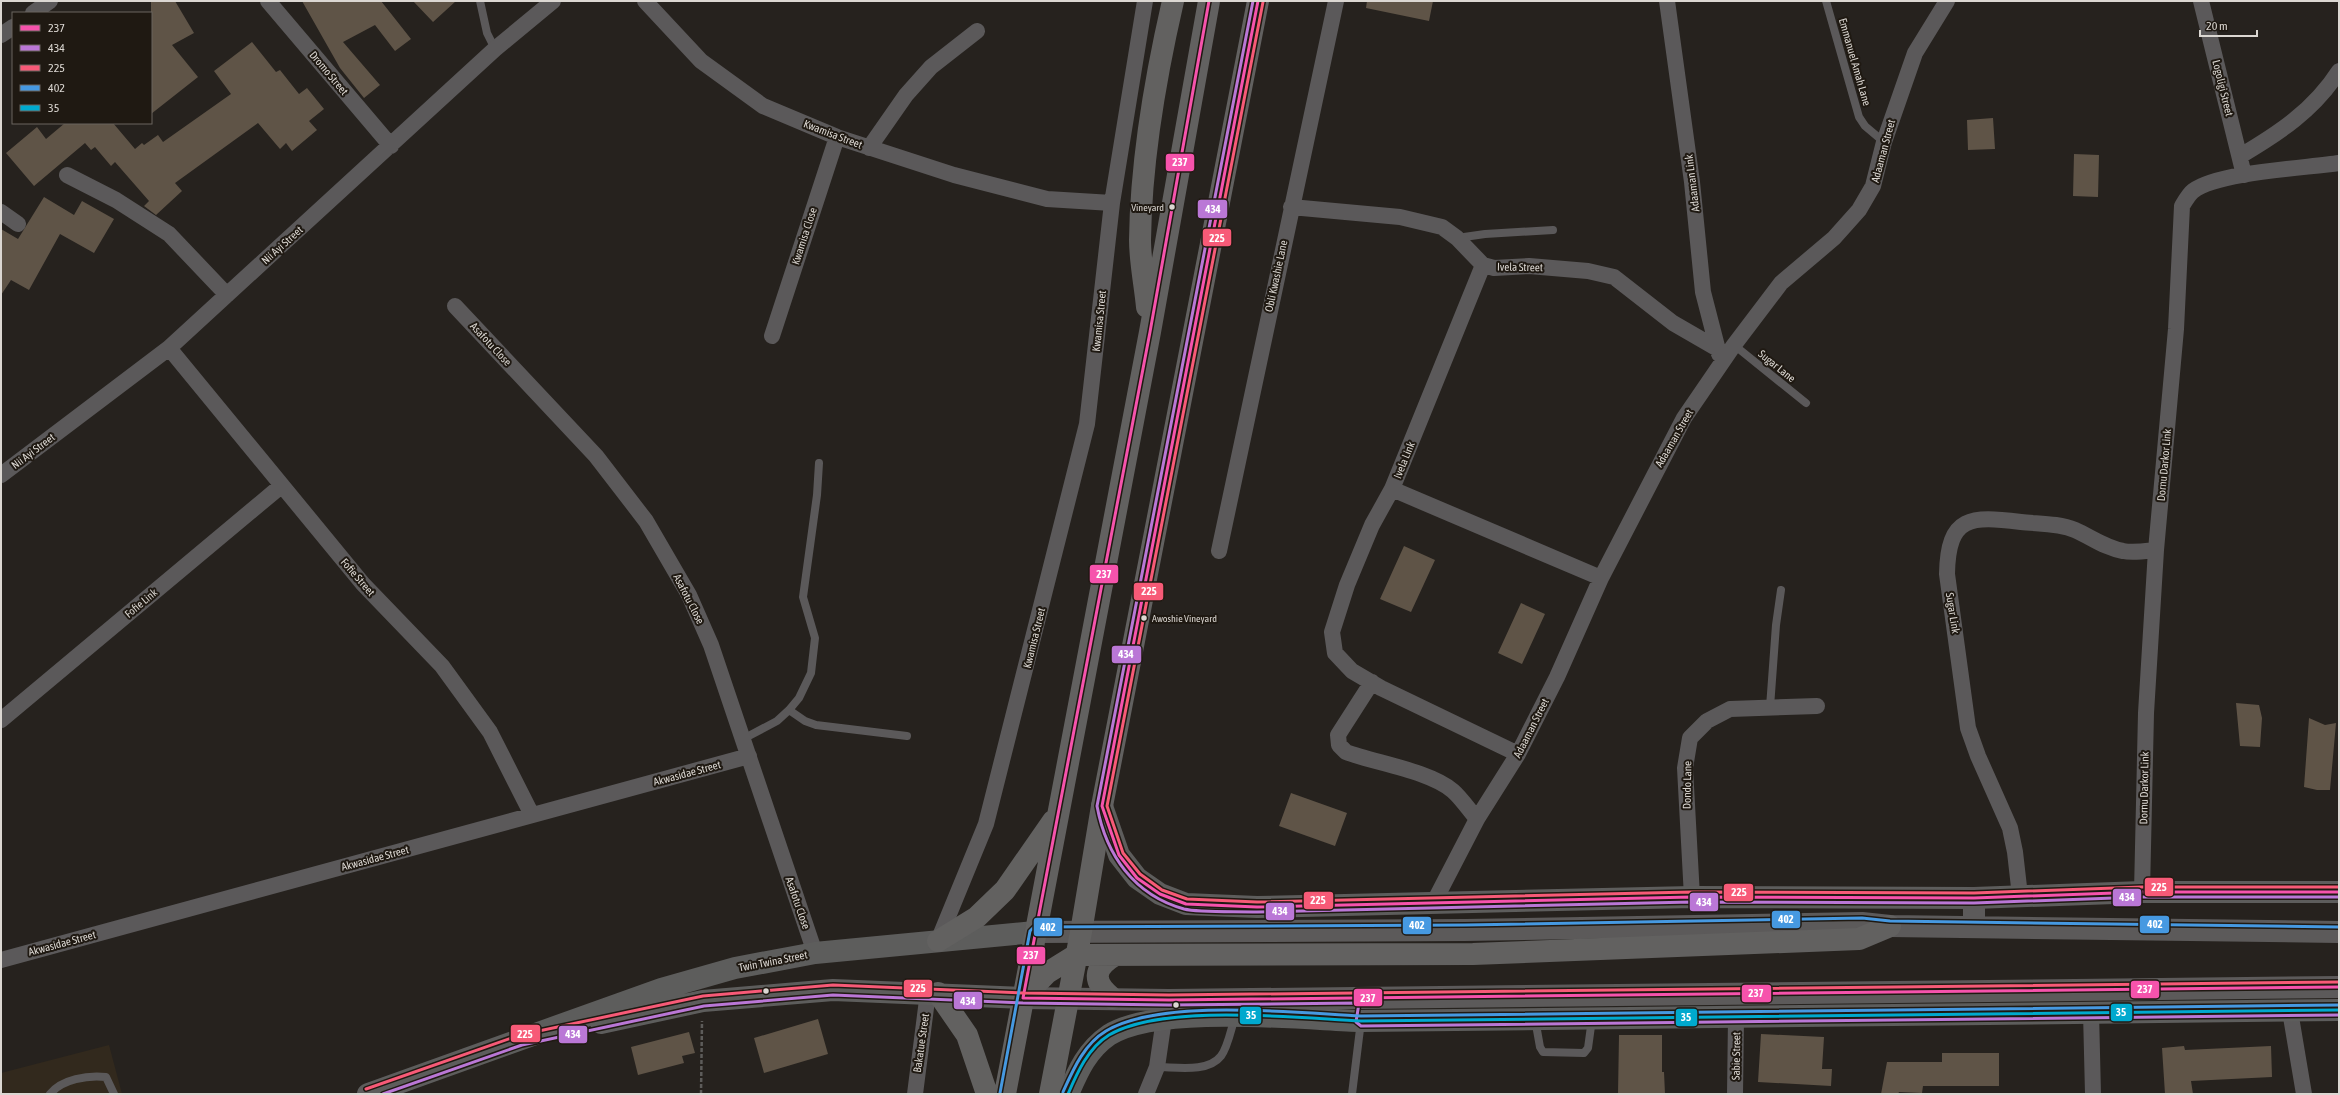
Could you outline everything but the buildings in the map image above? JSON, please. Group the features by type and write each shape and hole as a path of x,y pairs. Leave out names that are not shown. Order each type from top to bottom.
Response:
{"highway":[{"path":"1150,332 1141,233 1147,143 1160,59 1173,1"},
{"path":"1005,1094 1150,332 1209,1"},
{"path":"1050,1094 1081,932 1102,806 1258,1"},
{"path":"938,941 977,917 1005,890 1058,814"},
{"path":"1023,998 1047,973 1076,955 1473,954 1648,949 1859,939 1890,926"},
{"path":"1112,998 1100,988 1097,978 1100,967 1114,955"},
{"path":"933,992 967,1036 987,1094"}],"main road":[{"path":"1974,898 1974,927"},
{"path":"1035,932 1465,930 1862,923 1890,926 2339,932"},
{"path":"1023,998 1112,998 1169,1000 2339,987"}],"street":[{"path":"34,12 50,1"},
{"name":"Dromo Street","path":"268,1 391,146"},
{"name":"Nii Ayi Street","path":"1,475 169,348 495,49 553,1"},
{"name":"Kwamisa Street","path":"645,1 701,61 763,106 836,137 954,175 1047,199 1112,203 1088,424 986,824 938,941"},
{"path":"1112,203 1145,1"},
{"name":"Obli Kwashie Lane","path":"1219,551 1336,1"},
{"name":"Adaaman Link","path":"1667,1 1692,182 1703,292 1720,356"},
{"name":"Adaaman Street","path":"1434,902 1477,819 1518,754 1557,677 1601,578 1684,418 1720,356 1734,345 1781,283 1834,238 1859,210 1874,186 1884,142 1915,53 1947,1"},
{"name":"Logoligi Street","path":"2201,1 2244,175"},
{"path":"1,36 12,28"},
{"path":"869,148 906,95 930,67 977,31"},
{"path":"2240,156 2302,115 2327,89 2339,71"},
{"name":"Kwamisa Close","path":"772,336 836,137"},
{"name":"Dornu Darkor Link","path":"2142,892 2146,713 2156,550 2176,329 2182,206 2192,191 2202,186 2244,175 2339,163"},
{"path":"67,175 116,200 169,234 227,295"},
{"name":"Ivela Street","path":"1291,208 1400,217 1442,227 1457,238 1483,265 1494,268 1530,266 1588,271 1614,277 1673,323 1720,356"},
{"path":"1,212 18,224"},
{"name":"Ivela Link","path":"1483,265 1392,489 1601,578"},
{"name":"Asafotu Close","path":"455,306 596,456 646,521 689,596 711,645 815,953"},
{"name":"Fofie Street","path":"169,348 363,584 442,666 490,732 532,815"},
{"name":"Fofie Link","path":"1,720 281,486"},
{"path":"1392,489 1366,539 1347,585 1332,632 1335,653 1352,671 1518,754"},
{"name":"Sugar Link","path":"2020,896 2015,852 2010,828 1978,756 1968,728 1948,574 1948,551 1953,535 1965,523 1983,518 2064,526 2109,548 2124,552 2156,550"},
{"path":"1372,682 1338,735 1339,745 1346,752 1426,776 1441,784 1452,791 1477,819"},
{"name":"Dondo Lane","path":"1692,897 1685,768 1690,738 1707,721 1730,709 1817,706"},
{"name":"Akwasidae Street","path":"1,960 749,756"},
{"path":"1102,806 1120,855 1136,878 1160,894 1186,904 1258,907 1692,897 1974,898 2142,892 2339,892"},
{"name":"Twin Twina Street","path":"368,1094 521,1040 661,988 735,968 815,953 1035,932"},
{"name":"Twin Twina Street","path":"521,1040 703,1001 833,990 933,992 1023,998"},
{"name":"Bakatue Street","path":"915,1094 933,992"},
{"path":"1361,1021 1365,998"},
{"path":"2290,1010 2304,1094"},
{"path":"1068,1094 1084,1059 1109,1036 1131,1025 1164,1019 1235,1016 1361,1021 2339,1010"},
{"path":"2091,1012 2093,1094"},
{"name":"Sabie Street","path":"1735,1094 1736,1017"},
{"path":"1146,1094 1157,1067 1164,1019"}],"lane":[{"path":"480,1 487,33 495,49"},
{"name":"Emmanuel Amah Lane","path":"1826,1 1859,117 1865,126 1884,142"},
{"path":"1457,238 1485,234 1553,230"},
{"name":"Sugar Lane","path":"1734,345 1806,403"},
{"path":"743,739 777,721 789,710 799,698 811,673 815,651 815,638 803,597 817,495 819,463"},
{"path":"1770,708 1776,624 1781,590"},
{"path":"789,710 805,721 816,725 907,736"},
{"path":"1157,1067 1204,1067 1213,1063 1221,1056 1235,1016"},
{"path":"1535,1019 1540,1047 1543,1052 1584,1053 1588,1048 1592,1018"},
{"path":"1352,1094 1361,1021"},
{"path":"50,1094 57,1086 93,1076 106,1077 114,1094"}],"path":[{"path":"701,1094 703,1001"}],"shaded area":[{"path":"109,1045 122,1094 1,1094 1,1073"}],"transit line":[{"name":"237","path":"1209,1 1150,332 1023,998 1169,1000 2339,987"},
{"name":"434","path":"1253,1 1097,806 1107,841 1125,871 1137,883 1166,903 1184,909 1219,912 1692,902 1974,903 2142,897 2339,897"},
{"name":"237","path":"1258,1 1102,806 1119,855 1137,878 1160,894 1186,904 1257,907 1692,897 1974,898 2142,892 2339,892"},
{"name":"225","path":"1263,2 1107,806 1123,853 1140,874 1162,890 1187,899 1257,902 1692,892 1974,893 2142,887 2339,887"},
{"name":"402","path":"1000,1093 1030,931 1034,927 1465,925 1862,918 1890,921 2339,927"},
{"name":"225","path":"366,1089 520,1035 703,996 833,985 1023,993 1169,995 2339,982"},
{"name":"434","path":"383,1094 522,1045 704,1006 833,995 1023,1003 1169,1005 1359,1003 1356,1022 1361,1026 2339,1015"},
{"name":"402","path":"1063,1092 1075,1066 1085,1050 1098,1036 1106,1031 1130,1021 1160,1014 1194,1011 1266,1011 1361,1016 2339,1005"},
{"name":"35","path":"1068,1094 1079,1070 1089,1054 1109,1035 1133,1025 1162,1019 1196,1016 1267,1016 1361,1021 2339,1010"}],"place":[{"name":"Vineyard","path":"1172,207"},
{"name":"Awoshie Vineyard","path":"1144,618"}]}
